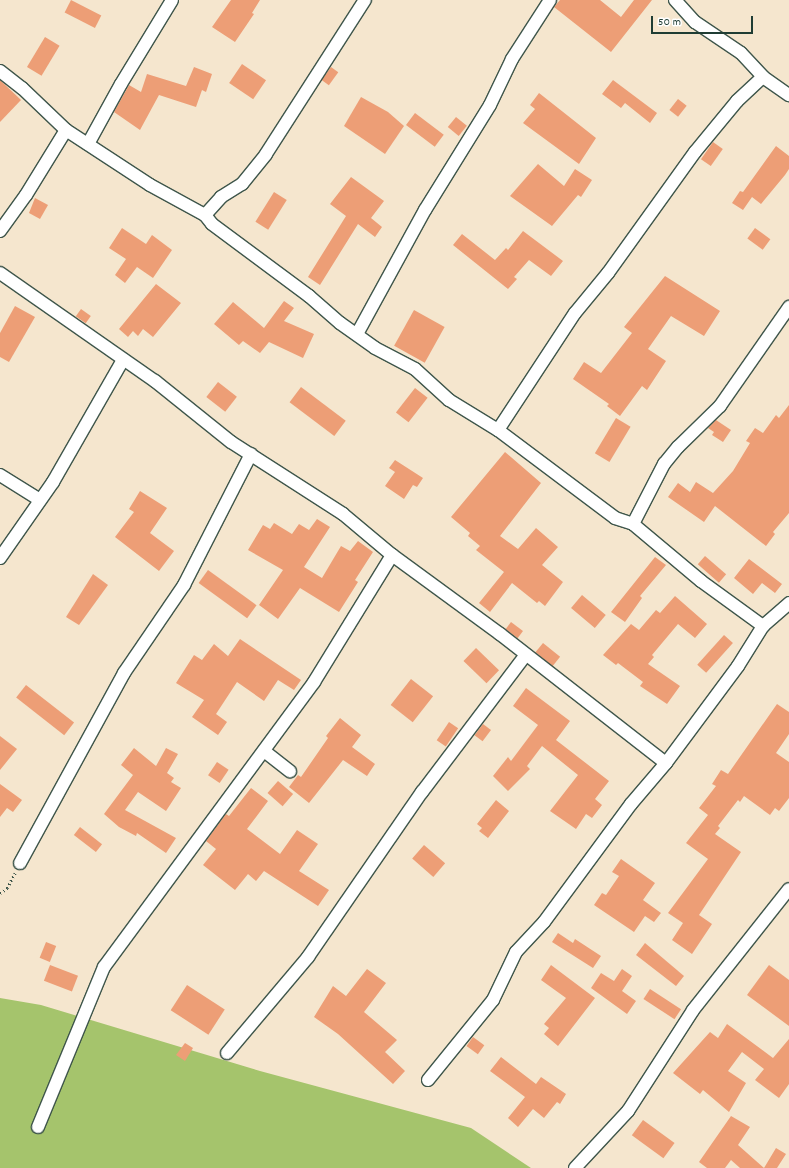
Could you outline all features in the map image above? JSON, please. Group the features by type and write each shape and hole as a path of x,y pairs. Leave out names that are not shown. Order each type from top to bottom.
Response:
{"street":[{"path":"88,144 121,84 172,0"},
{"path":"205,216 221,197 242,184 266,154 365,0"},
{"path":"357,334 425,210 490,105 512,59 550,0"},
{"path":"675,0 695,22 741,53 763,77 789,95"},
{"path":"0,71 40,104 66,130 150,185 205,216 212,224 264,261 309,296 325,312 375,348 415,369 449,400 498,430 615,518 633,524 701,582 763,626"},
{"path":"498,430 575,314 608,273 695,152 737,101 763,77"},
{"path":"0,231 26,195 66,130"},
{"path":"0,273 123,360 251,454 343,514 392,555 500,634 525,656 666,763"},
{"path":"633,524 664,464 678,447 720,406 789,307"},
{"path":"0,558 40,500 123,360"},
{"path":"20,863 124,673 184,585 251,454"},
{"path":"0,475 40,500"},
{"path":"38,1127 104,967 184,855 216,816 243,775 264,751 314,682 392,555"},
{"path":"428,1080 493,1000 516,952 544,922 631,804 666,763 738,666 763,626 789,603"},
{"path":"227,1053 308,957 422,792 525,656"},
{"path":"264,751 290,771"},
{"path":"575,1168 628,1111 692,1010 789,889"}],"path":[{"path":"0,893 7,888 20,863"}],"green space":[{"path":"0,998 41,1005 260,1071 471,1128 531,1168 0,1168"}],"building":[{"path":"71,0 101,15 95,28 65,12"},
{"path":"231,0 260,0 252,13 254,14 235,42 212,27"},
{"path":"560,0 600,0 621,17 634,0 652,0 611,52 554,7"},
{"path":"45,37 60,46 42,76 27,67"},
{"path":"242,64 266,80 253,99 229,83"},
{"path":"194,67 212,74 206,92 202,90 196,107 159,95 140,130 114,112 129,85 141,92 147,74 186,86"},
{"path":"331,67 338,72 329,85 322,80"},
{"path":"0,80 21,100 0,122"},
{"path":"613,80 657,113 650,123 625,103 621,108 602,94"},
{"path":"539,93 596,138 579,164 523,123 535,109 530,105"},
{"path":"361,97 388,112 404,126 385,154 344,126"},
{"path":"678,99 687,106 678,117 669,110"},
{"path":"415,113 444,135 435,147 406,125"},
{"path":"456,117 467,126 459,136 448,127"},
{"path":"713,142 723,149 711,166 701,159"},
{"path":"776,146 789,156 789,169 785,175 761,204 752,197 743,210 732,203 740,191 743,192"},
{"path":"538,164 564,186 575,169 592,180 581,197 578,195 552,226 510,196"},
{"path":"351,177 384,201 371,218 382,227 375,237 358,224 320,285 308,277 346,216 330,204"},
{"path":"274,192 287,200 268,230 255,222"},
{"path":"35,198 48,205 40,219 29,213"},
{"path":"122,228 146,244 152,235 172,250 153,278 137,267 125,283 115,275 126,259 109,248"},
{"path":"755,228 770,239 763,250 747,239"},
{"path":"523,231 563,261 551,276 529,260 514,277 517,279 508,289 453,245 462,234 495,260 506,248 508,250"},
{"path":"665,276 720,311 704,336 671,316 648,349 666,361 647,390 642,386 620,416 607,406 609,404 573,379 584,362 601,373 632,333 624,327"},
{"path":"156,284 181,303 153,337 143,329 138,336 133,331 128,337 119,329"},
{"path":"284,301 294,308 284,321 314,334 303,358 269,342 260,353 243,341 239,345 214,324 233,302 264,328"},
{"path":"15,306 35,317 9,362 0,357 0,333"},
{"path":"81,309 91,316 86,323 76,316"},
{"path":"414,310 445,327 425,363 394,346"},
{"path":"218,382 237,397 225,412 206,397"},
{"path":"301,387 346,421 334,436 290,402"},
{"path":"415,388 428,398 409,422 396,412"},
{"path":"789,405 789,513 773,532 775,534 766,546 715,506 704,522 668,497 678,483 690,492 696,482 713,493 733,471 750,443 746,441 755,428 763,433 776,415 779,418"},
{"path":"616,418 631,427 609,462 595,453"},
{"path":"716,420 731,430 723,442 712,435 714,432 708,428"},
{"path":"505,452 541,483 500,536 518,549 536,528 558,547 542,565 563,582 545,606 539,601 537,603 512,583 490,612 479,603 504,572 476,550 480,546 468,536 470,533 451,517"},
{"path":"395,460 423,478 417,487 413,485 404,499 385,486 395,472 389,468"},
{"path":"140,491 167,508 150,533 174,551 159,571 115,537 134,512 129,509"},
{"path":"317,519 330,527 304,567 322,578 341,546 350,551 358,541 373,552 355,580 358,582 339,612 300,588 278,619 259,605 283,570 248,550 263,525 270,529 274,523 292,534 299,524 309,530"},
{"path":"705,556 726,574 719,583 698,564"},
{"path":"655,557 666,565 640,596 642,598 625,622 611,612"},
{"path":"749,559 782,584 775,593 762,583 753,594 734,578"},
{"path":"208,570 257,605 247,618 199,583"},
{"path":"93,574 108,585 79,625 66,617"},
{"path":"582,595 606,615 595,628 571,608"},
{"path":"675,596 707,624 695,638 678,624 652,655 654,657 648,664 680,686 667,704 640,686 643,682 618,663 616,665 603,655 631,624 639,630 656,610 660,613"},
{"path":"511,622 523,631 518,638 506,629"},
{"path":"724,635 733,643 706,673 697,665"},
{"path":"240,639 301,680 294,690 278,680 264,701 237,682 216,714 227,722 218,735 192,717 204,700 176,683 194,655 202,660 214,644 228,656"},
{"path":"543,643 560,657 553,666 535,652"},
{"path":"476,648 499,670 487,683 463,661"},
{"path":"411,679 433,696 413,722 391,705"},
{"path":"26,685 74,723 64,735 16,698"},
{"path":"526,688 570,721 556,740 609,781 595,799 602,805 592,818 586,814 576,829 550,811 578,775 542,746 527,766 530,769 508,791 493,776 508,757 511,761 538,725 513,706"},
{"path":"777,704 789,712 789,734 776,753 789,762 789,798 779,811 775,808 770,815 744,796 740,802 738,800 718,826 720,828 715,834 741,852 699,915 712,924 692,954 672,940 683,923 668,913 708,859 686,843 708,815 699,808 716,786 712,784 721,770 728,774"},
{"path":"340,718 361,735 352,747 375,764 367,776 343,760 309,803 289,787 298,775 301,777 328,738 326,736"},
{"path":"449,722 458,728 446,746 437,740"},
{"path":"483,724 491,730 483,741 475,735"},
{"path":"0,736 17,749 0,770"},
{"path":"134,748 156,766 166,748 178,754 167,773 174,778 171,782 181,788 166,811 138,792 125,810 176,838 166,853 137,833 136,836 119,827 104,814 133,775 121,765"},
{"path":"217,762 229,770 220,783 208,775"},
{"path":"278,781 293,794 283,806 268,793"},
{"path":"0,784 22,800 13,812 7,808 0,817"},
{"path":"251,788 268,801 247,829 280,854 297,830 318,844 299,871 329,890 318,906 264,871 256,881 248,874 235,890 203,865 216,849 206,841 226,814 229,816"},
{"path":"496,800 509,811 488,838 479,831 482,828 477,824"},
{"path":"80,827 102,844 96,852 74,835"},
{"path":"424,845 445,863 433,877 412,859"},
{"path":"621,859 655,883 643,900 661,913 654,922 645,916 634,932 594,905 602,893 606,895 619,876 612,872"},
{"path":"558,933 573,943 575,939 601,956 593,968 552,942"},
{"path":"46,942 56,946 50,962 40,958"},
{"path":"645,943 684,976 676,986 636,955"},
{"path":"50,965 78,976 72,992 44,981"},
{"path":"551,965 595,998 558,1046 544,1034 549,1028 544,1024 566,998 541,980"},
{"path":"769,965 789,980 789,1026 747,995"},
{"path":"367,969 386,983 364,1012 397,1040 385,1052 405,1071 393,1084 338,1034 314,1017 333,986 346,996"},
{"path":"622,969 632,976 622,991 636,1001 627,1014 591,988 601,973 614,981"},
{"path":"187,985 225,1010 208,1035 171,1010"},
{"path":"650,989 681,1009 674,1019 643,999"},
{"path":"727,1024 773,1058 789,1039 789,1084 779,1098 755,1080 764,1069 742,1052 728,1071 746,1083 729,1112 703,1090 700,1094 673,1073 710,1032 718,1038"},
{"path":"473,1037 484,1045 478,1054 467,1046"},
{"path":"185,1043 193,1048 185,1061 176,1055"},
{"path":"501,1057 536,1084 541,1077 566,1094 560,1104 557,1102 544,1118 533,1109 518,1127 508,1118 525,1097 490,1071"},
{"path":"731,1116 750,1127 738,1145 764,1168 740,1168 731,1160 725,1168 707,1168 699,1162"},
{"path":"643,1120 675,1143 663,1158 632,1135"},
{"path":"776,1148 786,1154 777,1168 764,1168"}]}
